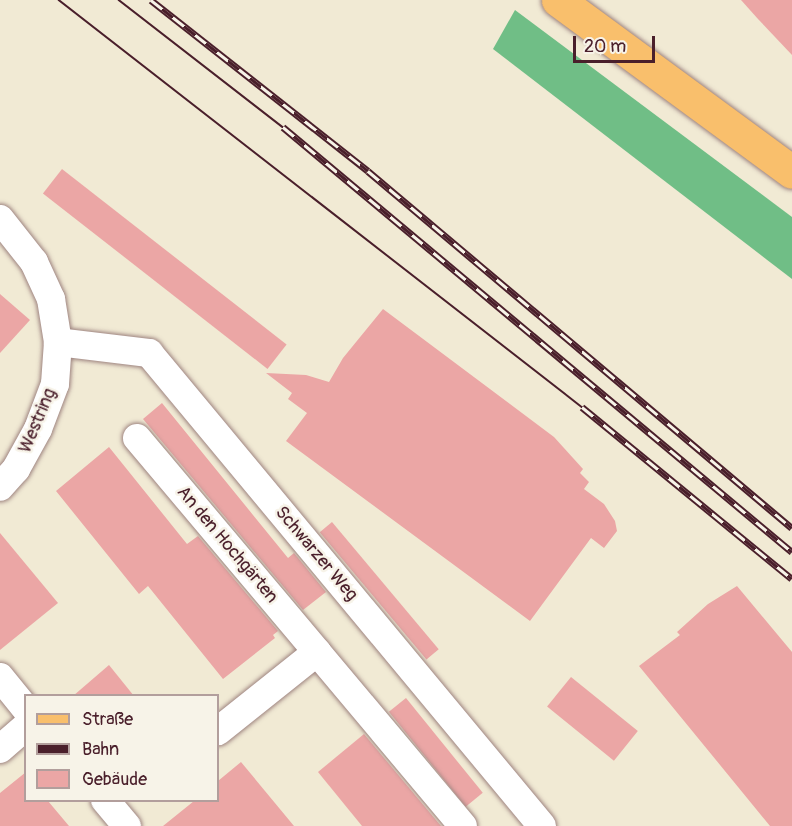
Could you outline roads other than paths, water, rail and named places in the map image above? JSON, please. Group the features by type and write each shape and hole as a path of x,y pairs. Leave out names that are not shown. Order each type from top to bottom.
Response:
{"main road":[{"path":"558,0 690,93 792,172"}],"street":[{"name":"Westring","path":"0,219 34,262 51,299 58,342 55,384 38,429 16,470 0,487"},
{"name":"Schwarzer Weg","path":"58,342 149,353 543,826"},
{"name":"An den Hochgärten","path":"137,438 464,826"},
{"path":"219,731 317,652"},
{"path":"0,677 24,707"},
{"path":"0,749 24,728"}],"tram line":[{"path":"59,0 582,407"},
{"path":"119,0 283,127"}],"railway":[{"path":"151,0 368,171 792,528"},
{"path":"283,127 792,552"},
{"path":"582,407 792,579"}]}
